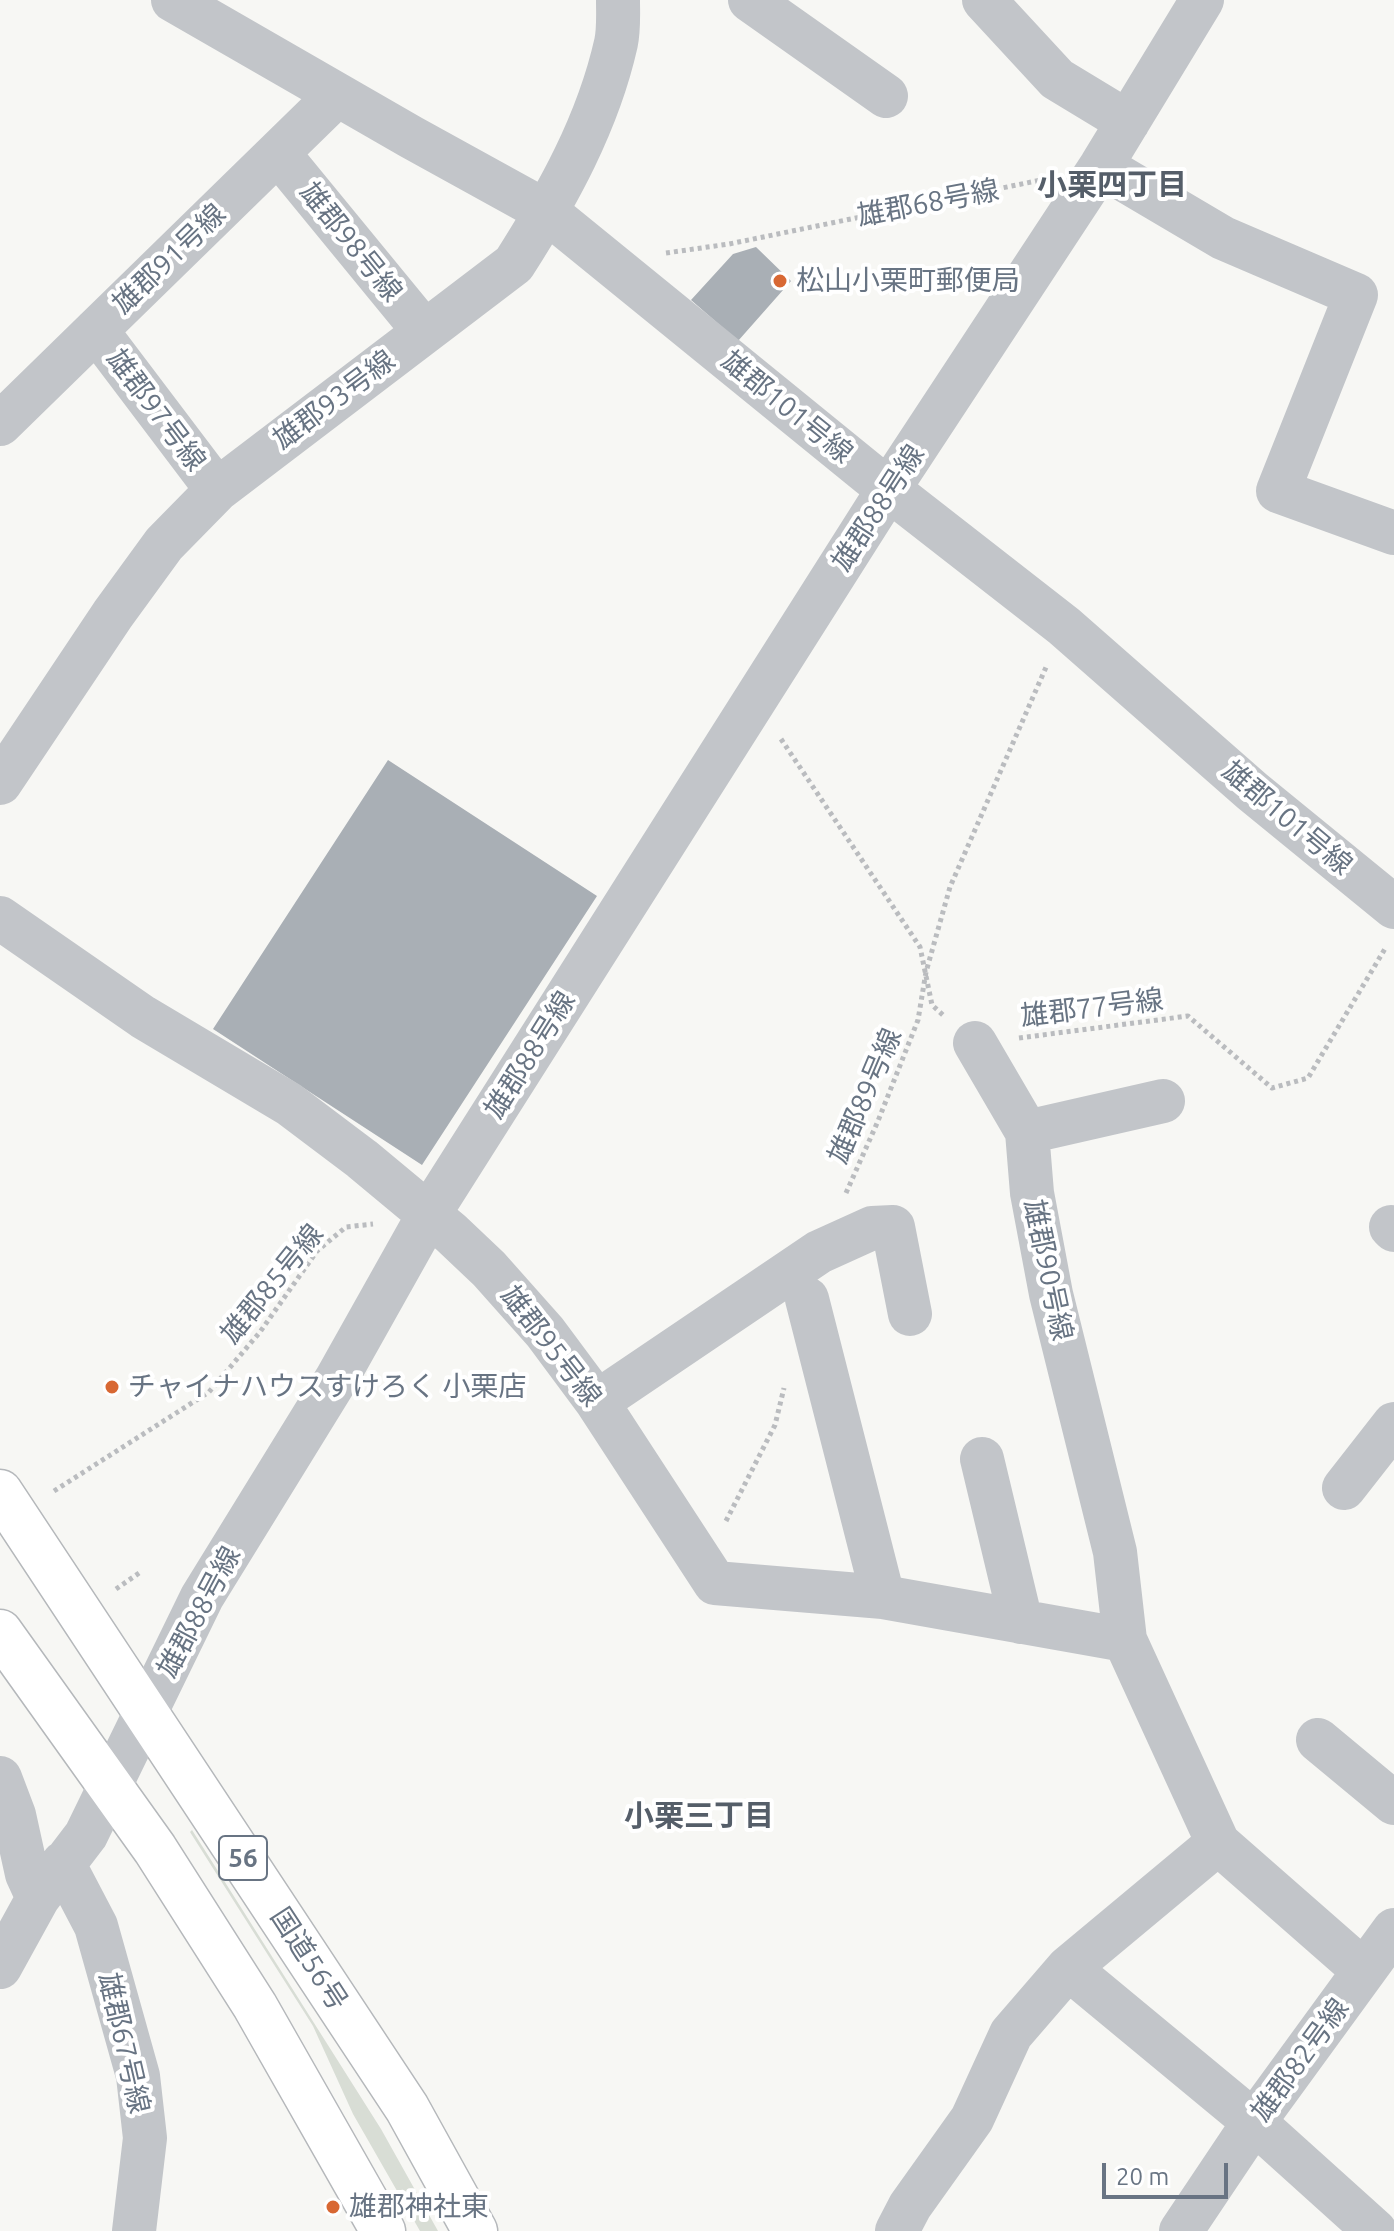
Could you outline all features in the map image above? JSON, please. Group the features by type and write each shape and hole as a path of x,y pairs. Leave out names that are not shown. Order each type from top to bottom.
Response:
{"highway":[{"name":"国道56号","path":"0,1492 407,2108 475,2231"},
{"name":"56","path":"0,1632 155,1849 255,2006 383,2231"}],"street":[{"name":"雄郡93号線","path":"0,783 113,614 164,544 217,490 514,264 547,212 592,123 616,41 618,0"},
{"path":"750,0 886,96"},
{"path":"984,0 1057,79 1128,122"},
{"path":"1202,0 1101,166 1223,238 1356,295 1278,491 1394,533"},
{"name":"雄郡101号線","path":"190,4 337,95 547,212 888,490 1064,626 1252,791 1394,907"},
{"name":"雄郡91号線","path":"0,424 337,95"},
{"name":"雄郡98号線","path":"278,153 424,331"},
{"name":"雄郡88号線","path":"0,1967 38,1898 86,1835 202,1597 337,1378 422,1226 888,490 1101,166"},
{"name":"雄郡97号線","path":"96,330 217,490"},
{"name":"雄郡95号線","path":"0,918 143,1017 289,1104 362,1159 422,1226 489,1269 545,1332 597,1402 715,1583 883,1597 1125,1640"},
{"name":"雄郡90号線","path":"975,1043 1027,1132 1032,1193 1051,1294 1115,1552 1125,1640 1218,1843 1364,1971"},
{"path":"1027,1132 1163,1101"},
{"path":"597,1402 819,1252 872,1228 893,1227 910,1314"},
{"path":"807,1299 883,1597"},
{"path":"1344,1488 1394,1424"},
{"path":"982,1459 1021,1622"},
{"path":"1318,1740 1394,1803"},
{"path":"0,1778 14,1815 27,1874 38,1898"},
{"path":"897,2231 910,2206 972,2119 1011,2034 1068,1968 1218,1843"},
{"name":"雄郡67号線","path":"63,1863 96,1926 138,2076 145,2138 134,2231"},
{"name":"雄郡82号線","path":"1181,2231 1254,2122 1394,1930"},
{"path":"1068,1968 1254,2122 1375,2231"}],"path":[{"name":"雄郡68号線","path":"609,261 729,244 1101,166"},
{"name":"雄郡89号線","path":"845,1194 918,1020 926,972 950,887 1064,626"},
{"path":"756,702 920,947 932,1005 975,1043"},
{"name":"雄郡77号線","path":"975,1043 1188,1016 1272,1088 1308,1078 1394,934"},
{"name":"雄郡85号線","path":"54,1491 209,1392 260,1332 317,1251 346,1227 384,1223 422,1226"},
{"path":"726,1521 775,1425 786,1383"}],"shaded area":[{"path":"192,1830 381,2129 438,2231 420,2231 353,2114 313,2026 190,1832"}],"building":[{"name":"松山小栗町郵便局","path":"756,247 791,281 738,341 691,300 733,254"},
{"path":"388,760 597,896 422,1165 213,1029"}],"place":[{"name":"松山小栗町郵便局","path":"780,281"},
{"name":"チャイナハウスすけろく 小栗店","path":"112,1387"},
{"name":"雄郡神社東","path":"333,2207"}],"district":[{"name":"小栗四丁目","path":"1112,185"},
{"name":"小栗三丁目","path":"699,1816"}]}
